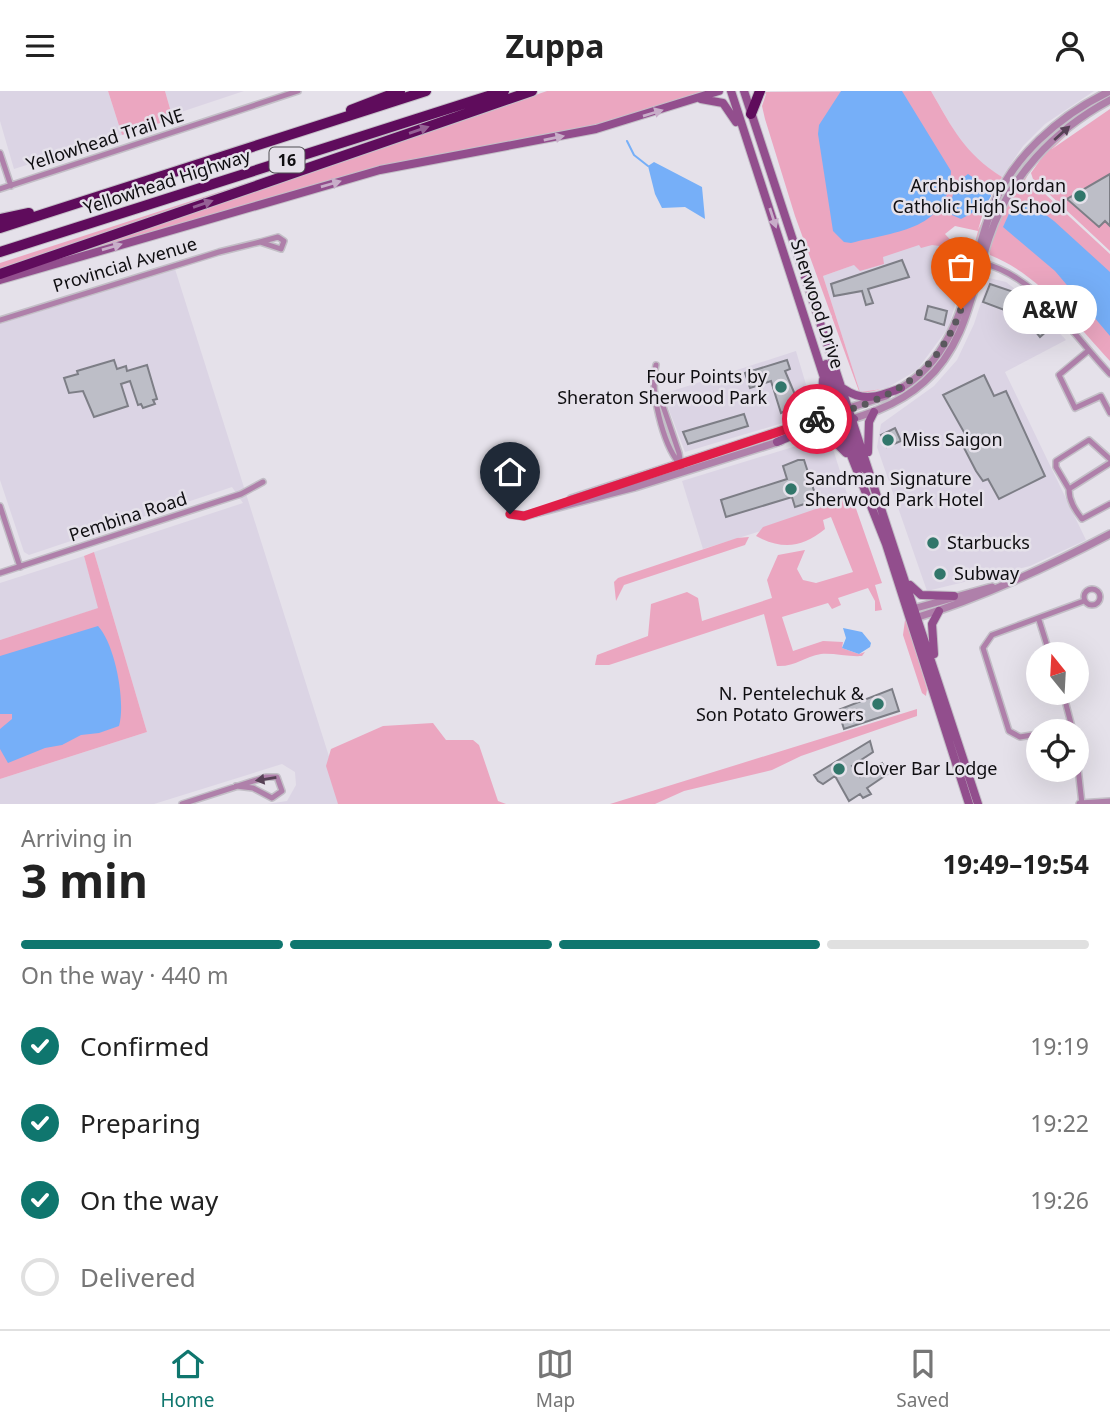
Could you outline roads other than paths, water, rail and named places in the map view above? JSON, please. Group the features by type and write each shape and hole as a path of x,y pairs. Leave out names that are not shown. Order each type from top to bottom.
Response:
{"highway":[{"path":"306,130 400,91"},
{"name":"Yellowhead Highway","path":"0,228 426,91"},
{"name":"Yellowhead Highway","path":"0,252 504,91"},
{"path":"0,275 532,91"},
{"path":"751,114 760,91"},
{"path":"0,219 67,207"}],"main road":[{"path":"0,281 380,170 596,129 719,91"},
{"name":"Sherwood Drive","path":"731,91 823,374 842,416 852,460 938,678 978,804"},
{"name":"Sherwood Drive","path":"744,91 844,389 842,416"},
{"path":"698,98 716,100 728,108 751,154"},
{"path":"814,344 821,352 842,416 866,470 874,481"},
{"path":"813,420 821,406 823,374"},
{"path":"844,389 858,398 865,398 901,388"},
{"path":"869,465 868,426 874,412"},
{"path":"777,442 842,416"},
{"name":"Sherwood Drive","path":"842,416 854,419 904,576 969,804"},
{"path":"805,434 826,433 839,443 852,460"},
{"path":"904,576 917,594 954,596"},
{"path":"938,678 932,630 933,619 939,611"},
{"path":"973,788 984,804"}],"street":[{"name":"Yellowhead Trail NE","path":"0,189 298,91"},
{"path":"551,507 625,490 805,434 901,388 933,362 949,337 967,292 991,211 1014,170 1061,121 1110,91"},
{"path":"854,419 904,398 942,363 964,326 1000,211 1021,174 1065,129 1110,100"},
{"path":"0,153 11,186"},
{"name":"Provincial Avenue","path":"0,320 219,251 260,242"},
{"path":"982,263 1010,271 1028,283 1110,374"},
{"path":"1088,351 1059,375 1075,408 1101,396 1110,413"},
{"path":"656,365 653,379 658,400 656,405 673,456 682,473"},
{"path":"510,514 524,516 813,420 842,416"},
{"path":"1069,489 1110,461 1089,440 1056,461 1056,467 1069,489 1073,507 1082,519 1110,504"},
{"name":"Pembina Road","path":"0,573 241,494 263,482"},
{"path":"0,506 20,566"},
{"path":"913,614 939,611 971,600 1058,563 1110,534"},
{"path":"913,614 954,596 1000,586"},
{"path":"1026,736 1020,737 1009,731 983,648 992,635 1039,620 1084,601"},
{"path":"1039,620 1046,642"},
{"path":"183,804 236,786 271,776 277,777 283,786 282,791 272,799 253,789 236,786"},
{"path":"1079,782 1081,804 1110,801"}],"water":[{"path":"841,91 902,91 951,171 948,191 931,217 903,231 851,243 844,242 833,231 818,134 819,125"},
{"path":"654,162 702,187 705,219 685,207 662,208 655,194 648,166"},
{"path":"968,174 989,188 991,196 985,206 961,219 952,215 951,204 956,187"},
{"path":"1018,203 1042,212 1054,221 1110,272 1110,336 1055,271 1003,227 1012,207"},
{"path":"98,626 109,646 118,674 121,703 119,726 99,733 81,735 62,745 45,748 8,763 0,749 0,729 12,719 12,714 0,714 0,656"},
{"path":"843,628 862,632 871,643 870,647 859,654 842,648 846,638"}],"waterway":[{"path":"627,141 634,155 648,166"},
{"path":"947,189 954,192"}],"place":[{"name":"Archbishop Jordan Catholic High School","path":"1080,196"},
{"name":"A&W","path":"961,309"},
{"name":"Four Points by Sheraton Sherwood Park","path":"781,387"},
{"name":"Miss Saigon","path":"888,440"},
{"name":"Sandman Signature Sherwood Park Hotel","path":"791,489"},
{"name":"Starbucks","path":"933,543"},
{"name":"Subway","path":"940,574"},
{"name":"N. Pentelechuk & Son Potato Growers","path":"878,704"},
{"name":"Clover Bar Lodge","path":"839,769"}]}
